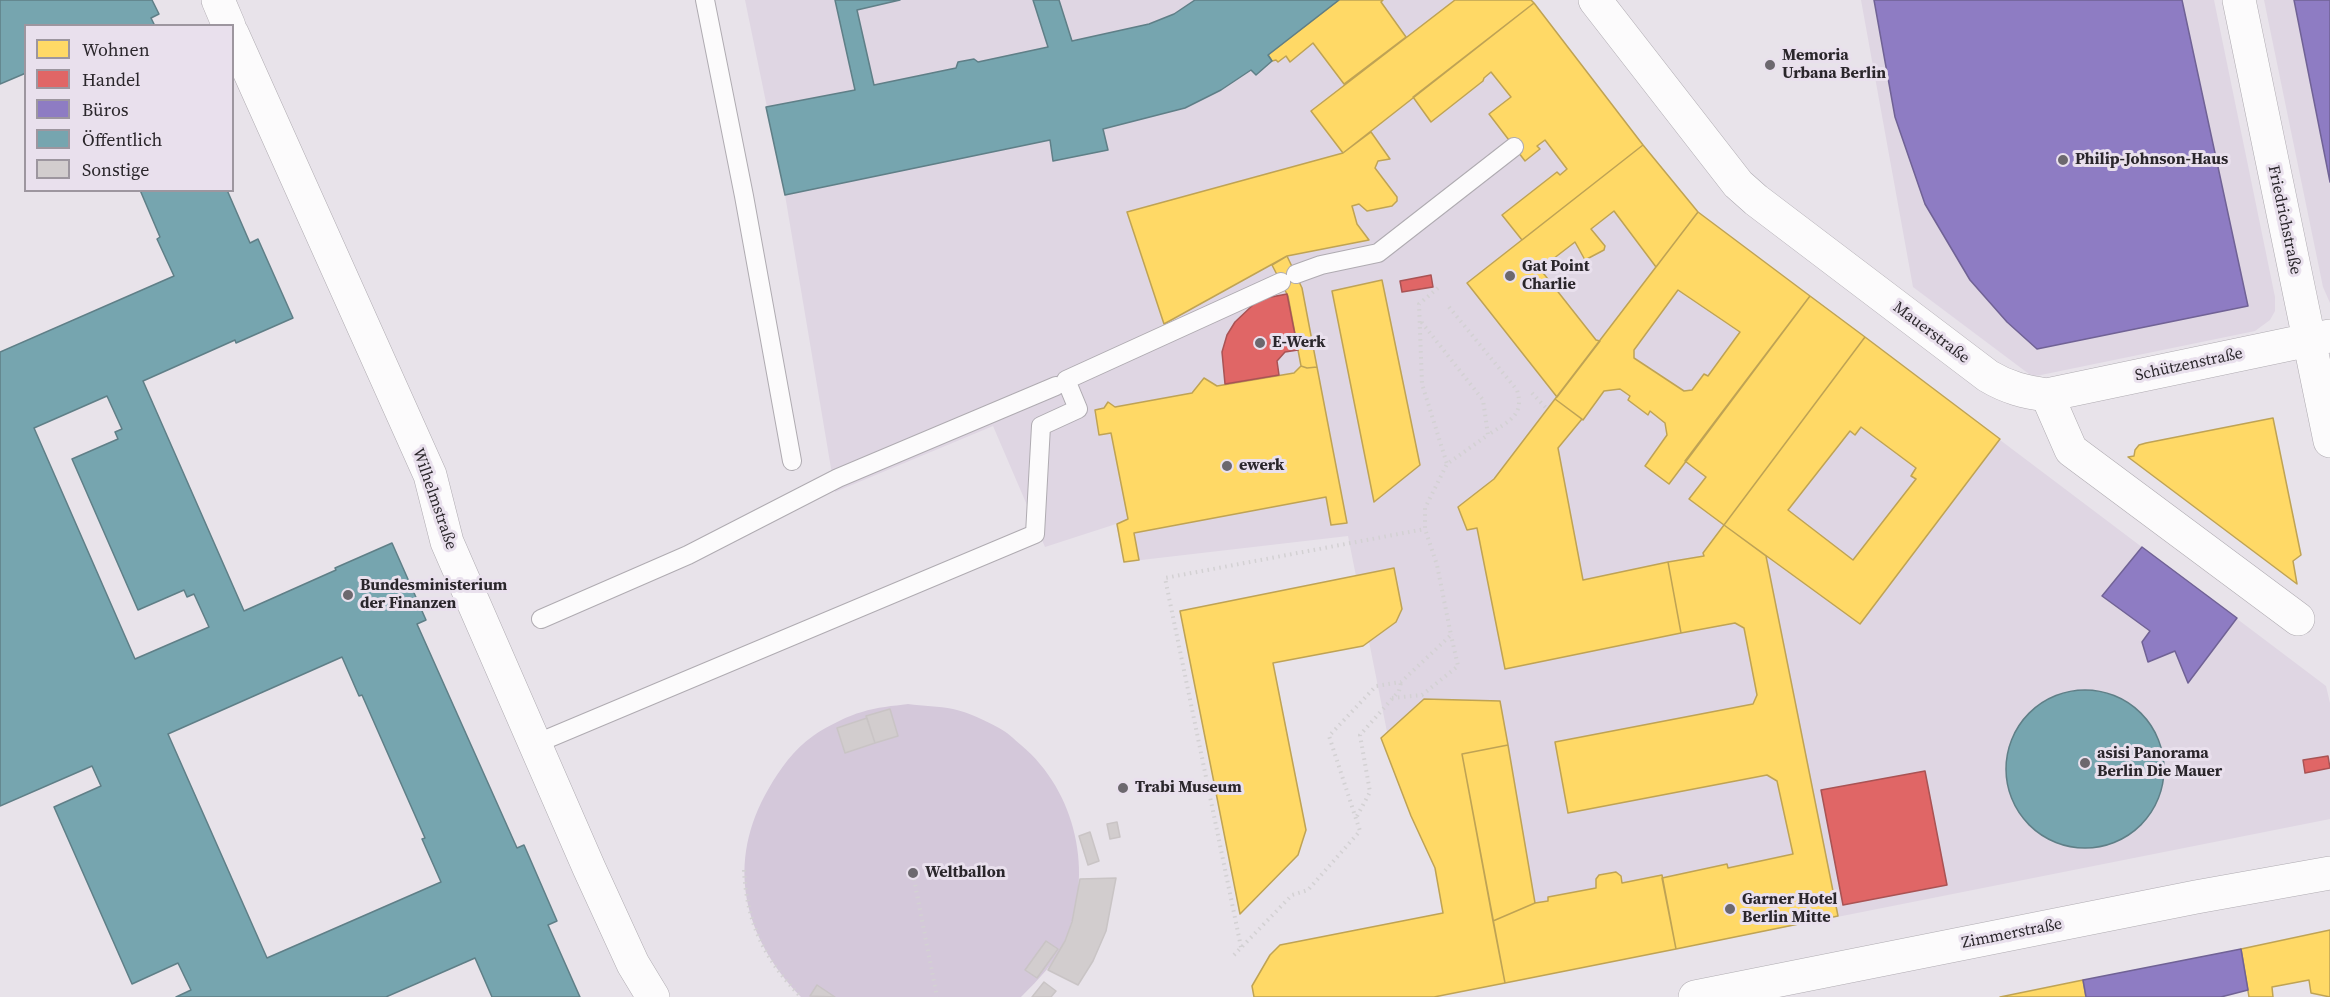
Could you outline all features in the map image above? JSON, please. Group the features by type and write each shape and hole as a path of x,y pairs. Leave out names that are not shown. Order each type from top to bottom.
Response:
{"street":[{"path":"218,0 228,24"},
{"name":"Mauerstraße","path":"1595,0 1719,161 1738,184 1756,200 1988,376 2017,390 2047,395"},
{"name":"Friedrichstraße","path":"2239,0 2319,338 2330,441"},
{"name":"Wilhelmstraße","path":"234,37 430,475 447,542 535,744 616,929 653,997"},
{"name":"Schützenstraße","path":"2047,395 2319,338"},
{"path":"2047,395 2071,450 2298,619"},
{"name":"Zimmerstraße","path":"1695,997 2196,897 2330,873"}],"lane":[{"path":"705,0 744,196 792,461"},
{"path":"535,744 1035,534 1041,426 1078,409 1066,380 1288,278 1321,265 1378,254 1514,147"},
{"path":"541,619 688,555 838,478 1056,386"}],"path":[{"path":"1438,288 1419,304 1422,384 1447,464"},
{"path":"1392,698 1422,695 1458,666 1437,565 1425,529 1425,508 1447,464 1517,414 1521,403 1517,390 1449,307"},
{"path":"1419,319 1483,400 1488,435"},
{"path":"1532,393 1547,409"},
{"path":"1241,948 1165,578 1425,529"},
{"path":"1356,817 1370,792 1360,735 1399,691 1401,682 1451,634"},
{"path":"1234,956 1292,895 1308,890 1360,831 1329,736 1376,686 1401,682"},
{"path":"744,870 753,925 761,943 783,978 801,997"},
{"path":"914,879 937,997"}],"shaded area":[{"path":"745,0 1531,0 1698,212 2326,686 2330,703 2330,819 1505,983 1394,767 1348,536 1124,562 1116,524 1045,547 993,426 835,492 785,195"},
{"name":"Philip-Johnson-Haus","path":"1861,0 2214,0 2275,297 2275,311 2270,320 2255,331 2036,376 2029,374 1913,287"},
{"path":"2264,0 2330,0 2330,303 2323,287"},
{"path":"908,704 959,710 1005,732 1040,764 1067,810 1075,835 1079,861 1079,888 1074,915 1065,940 1056,956 1021,997 801,997 781,974 765,950 754,924 747,898 744,871 747,844 755,816 783,767 806,741 837,722 868,710"}],"building: Wohnen":[{"path":"1339,0 1383,0 1381,2 1406,37 1344,84 1313,43 1290,62 1286,56 1278,62 1272,61 1268,55"},
{"path":"1455,0 1531,0 1534,3 1343,153 1311,111"},
{"path":"1534,3 1643,145 1522,240 1502,215 1557,172 1560,175 1567,169 1545,140 1537,146 1540,149 1525,161 1489,114 1511,97 1491,72 1431,122 1413,97"},
{"path":"1371,132 1390,159 1378,161 1375,168 1397,197 1397,201 1392,206 1367,211 1359,204 1352,206 1357,224 1369,240 1287,256 1164,324 1127,212 1343,153"},
{"name":"Gat Point Charlie","path":"1643,145 1698,212 1656,267 1614,211 1591,229 1605,246 1604,250 1585,260 1575,242 1540,269 1596,340 1600,341 1557,397 1467,283"},
{"path":"1698,212 1810,296 1669,484 1645,466 1667,435 1665,423 1650,411 1648,415 1628,400 1630,396 1620,389 1604,391 1583,420 1555,399","holes":["1678,290 1740,332 1708,376 1704,374 1692,390 1684,391 1634,358 1634,350"]},
{"path":"1287,256 1302,288 1317,367 1301,366 1288,296 1272,265"},
{"path":"1382,280 1420,465 1374,502 1332,291"},
{"path":"1810,296 1865,337 1724,525 1689,499 1706,477 1685,461"},
{"path":"1865,337 2000,439 1860,624 1724,525","holes":["1861,427 1916,468 1911,476 1916,479 1853,560 1788,510 1850,431 1855,435"]},
{"name":"ewerk","path":"1301,366 1317,367 1347,523 1331,525 1326,497 1134,533 1139,560 1124,562 1117,524 1128,519 1111,433 1099,435 1095,410 1104,408 1108,402 1115,407 1192,393 1204,378 1217,386 1294,373"},
{"path":"1555,399 1582,419 1558,448 1583,580 1668,562 1681,633 1505,669 1477,528 1467,530 1458,507 1494,479"},
{"path":"2273,418 2301,555 2293,561 2297,584 2128,457 2134,456 2139,445 2146,443"},
{"path":"1724,525 1766,556 1838,916 1676,949 1662,878 1727,864 1728,868 1793,854 1777,781 1767,775 1568,813 1555,742 1753,704 1757,695 1744,628 1735,623 1681,633 1668,562 1704,556 1703,553"},
{"path":"1394,568 1402,609 1396,622 1363,646 1273,663 1306,830 1298,855 1240,914 1180,611"},
{"path":"1424,699 1500,701 1508,745 1462,754 1505,983 1434,997 1254,997 1252,986 1270,955 1280,945 1443,913 1435,868 1411,816 1381,738"},
{"path":"1508,745 1535,903 1493,921 1462,754"},
{"path":"1616,872 1621,876 1622,883 1662,875 1676,949 1505,983 1493,921 1535,903 1548,901 1548,897 1596,888 1596,879 1599,875"},
{"path":"2330,930 2330,997 2311,993 2309,980 2272,987 2273,997 2249,997 2241,949"},
{"path":"2083,980 2086,997 2000,997"}],"building: Handel":[{"path":"1431,275 1433,287 1402,292 1400,281"},
{"name":"E-Werk","path":"1287,294 1298,350 1285,352 1277,361 1279,375 1225,384 1222,352 1227,335 1235,322 1255,303 1266,298"},
{"path":"2328,756 2330,768 2305,773 2303,760"},
{"path":"1925,771 1947,885 1843,905 1821,790"}],"building: Büros":[{"name":"Philip-Johnson-Haus","path":"1874,0 2182,0 2248,306 2037,349 2007,322 1970,280 1925,204 1895,117"},
{"path":"2294,0 2330,0 2330,182"},
{"path":"2142,547 2237,618 2188,683 2175,651 2148,662 2142,642 2150,631 2102,596"},
{"path":"2241,949 2248,990 2221,997 2086,997 2083,980"}],"building: Öffentlich":[{"path":"0,0 152,0 159,14 151,18 154,24 24,24 24,74 0,84"},
{"path":"835,0 900,0 857,10 874,85 956,68 958,62 974,59 978,62 1048,47 1033,0 1059,0 1072,41 1149,24 1174,14 1195,0 1339,0 1268,55 1272,61 1256,75 1251,70 1221,90 1185,108 1103,129 1108,150 1053,161 1050,140 785,195 766,107 855,90"},
{"name":"Bundesministerium der Finanzen","path":"141,192 228,192 250,243 258,239 293,318 236,343 235,340 143,381 244,611 392,543 426,620 417,624 517,848 524,845 557,921 548,925 580,997 492,997 475,958 386,997 176,997 191,990 178,963 132,984 54,807 101,786 92,766 0,806 0,352 174,276 157,239 160,237","holes":["107,396 122,429 115,432 118,439 72,459 138,610 184,590 187,597 194,594 209,627 135,659 34,428","342,657 359,696 362,695 425,838 422,839 441,882 267,958 168,734"]},
{"name":"asisi Panorama Berlin Die Mauer","path":"2085,690 2100,691 2115,696 2129,703 2141,713 2151,725 2158,739 2163,754 2163,784 2158,799 2151,813 2141,825 2129,835 2115,842 2100,847 2085,848 2070,847 2055,842 2041,835 2029,825 2019,813 2012,799 2007,784 2006,769 2007,754 2012,739 2019,725 2029,713 2041,703 2055,696 2070,691"}],"building: Sonstige":[{"path":"890,709 898,736 875,743 866,716"},
{"path":"867,718 875,743 845,753 837,728"},
{"path":"1117,822 1120,837 1110,839 1107,824"},
{"path":"1090,832 1099,861 1088,865 1079,836"},
{"path":"1116,878 1106,931 1093,961 1078,985 1048,970 1065,941 1072,922 1080,879"},
{"path":"1046,941 1058,949 1037,978 1025,970"},
{"path":"1044,982 1056,991 1051,997 1032,997"},
{"path":"817,985 835,997 810,996"}],"place":[{"name":"Memoria Urbana Berlin","path":"1770,65"},
{"name":"Philip-Johnson-Haus","path":"2063,160"},
{"name":"Gat Point Charlie","path":"1510,276"},
{"name":"E-Werk","path":"1260,343"},
{"name":"ewerk","path":"1227,466"},
{"name":"Bundesministerium der Finanzen","path":"348,595"},
{"name":"asisi Panorama Berlin Die Mauer","path":"2085,763"},
{"name":"Trabi Museum","path":"1123,788"},
{"name":"Weltballon","path":"913,873"},
{"name":"Garner Hotel Berlin Mitte","path":"1730,909"}]}
